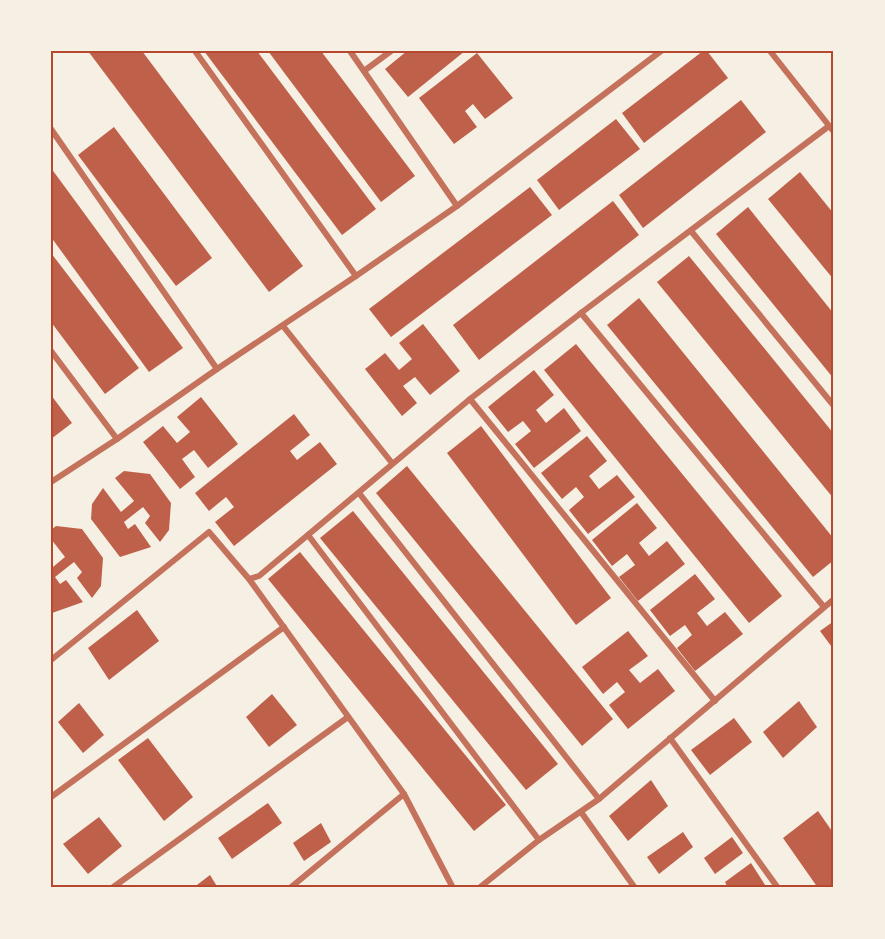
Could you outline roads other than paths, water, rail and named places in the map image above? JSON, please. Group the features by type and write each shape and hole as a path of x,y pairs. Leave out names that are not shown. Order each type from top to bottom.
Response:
{"street":[{"path":"195,51 356,276"},
{"path":"350,51 457,206"},
{"path":"364,71 391,51"},
{"path":"51,482 457,206 662,51"},
{"path":"770,51 834,132"},
{"path":"249,579 259,576 470,399 829,126"},
{"path":"51,129 217,369"},
{"path":"691,231 834,406"},
{"path":"581,313 824,607"},
{"path":"283,326 392,463"},
{"path":"51,351 117,439"},
{"path":"470,399 715,701"},
{"path":"359,493 599,799"},
{"path":"51,660 209,532 249,579 404,794 453,888"},
{"path":"308,535 539,840"},
{"path":"479,888 539,840 599,799 834,599"},
{"path":"51,797 284,627"},
{"path":"112,888 348,717"},
{"path":"670,738 778,888"},
{"path":"290,888 404,794"},
{"path":"580,812 635,888"}]}
